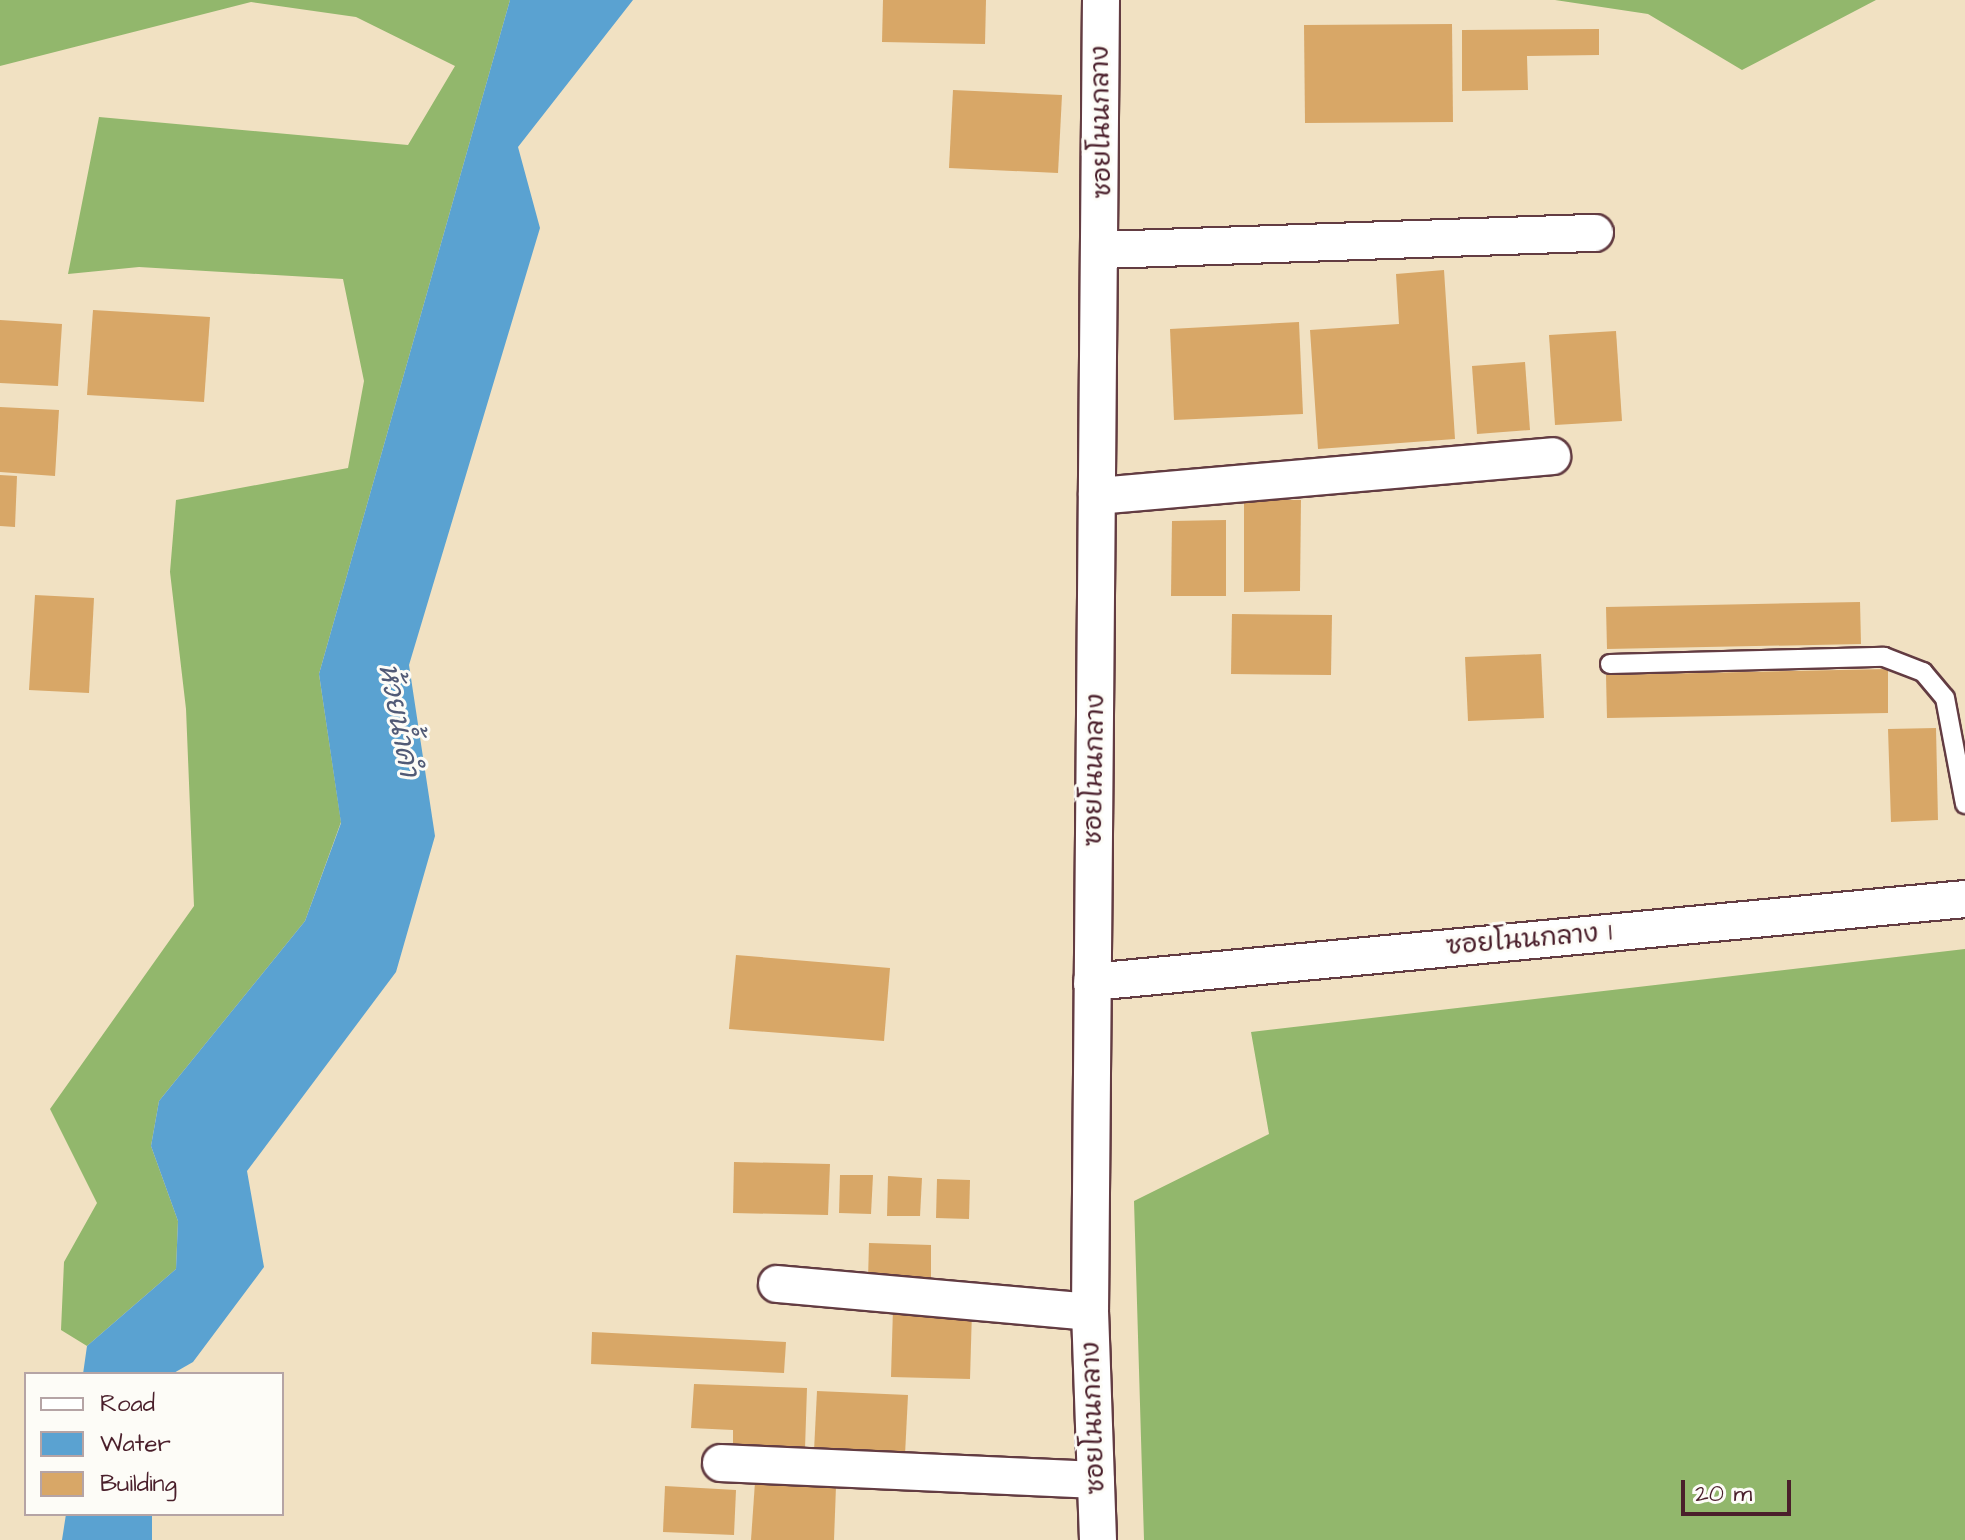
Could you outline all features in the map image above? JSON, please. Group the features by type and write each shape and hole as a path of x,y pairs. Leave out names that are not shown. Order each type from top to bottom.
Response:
{"street":[{"name":"ซอยโนนกลาง","path":"1098,1540 1090,1312 1097,496 1103,250 1101,0"},
{"path":"1103,250 1595,233"},
{"path":"1097,496 1552,456"},
{"name":"ซอยโนนกลาง 1","path":"1092,982 1965,899"},
{"path":"777,1284 1090,1312"},
{"path":"721,1463 1096,1480"}],"lane":[{"path":"1610,664 1884,657 1910,667 1945,698 1965,804"}],"green space":[{"path":"0,0 510,0 319,674 341,822 305,921 159,1101 151,1146 178,1221 176,1269 87,1346 61,1330 64,1262 97,1203 50,1109 194,906 186,709 170,572 176,500 348,468 364,381 343,279 139,267 68,274 99,117 408,145 455,66 356,17 251,2 0,66"},
{"path":"1555,0 1876,0 1742,70 1648,14"},
{"path":"1965,949 1965,1540 1144,1540 1134,1201 1269,1134 1251,1032"}],"water":[{"name":"ห้วยน้ำคำ","path":"510,0 633,0 518,147 540,228 409,665 435,836 396,972 247,1171 264,1267 193,1362 176,1372 83,1372 87,1346 176,1269 178,1221 151,1146 159,1101 305,921 341,823 319,674"},
{"path":"66,1516 152,1516 152,1540 62,1540"}],"building":[{"path":"883,0 986,0 985,44 882,42"},
{"path":"1452,24 1453,122 1305,123 1304,25"},
{"path":"1599,29 1599,55 1527,56 1528,90 1462,91 1462,30"},
{"path":"953,90 1062,95 1058,173 949,168"},
{"path":"1444,270 1455,439 1318,449 1310,330 1399,324 1396,274"},
{"path":"93,310 210,317 204,402 87,395"},
{"path":"0,320 62,324 58,386 0,383"},
{"path":"1299,322 1303,414 1174,420 1170,329"},
{"path":"1616,331 1622,421 1555,425 1549,335"},
{"path":"1525,362 1530,430 1477,434 1472,366"},
{"path":"0,407 59,410 55,476 0,472"},
{"path":"0,475 17,476 15,527 0,526"},
{"path":"1244,500 1301,500 1300,591 1244,592"},
{"path":"1226,520 1226,596 1171,596 1172,521"},
{"path":"35,595 94,598 89,693 29,690"},
{"path":"1860,602 1861,644 1607,649 1606,607"},
{"path":"1232,614 1332,615 1331,675 1231,674"},
{"path":"1541,654 1544,718 1468,721 1465,657"},
{"path":"1888,669 1888,713 1607,718 1606,675"},
{"path":"1936,728 1938,820 1891,822 1888,729"},
{"path":"736,955 890,968 884,1041 729,1029"},
{"path":"734,1162 830,1164 828,1215 733,1213"},
{"path":"840,1175 873,1175 871,1214 839,1213"},
{"path":"888,1176 922,1178 920,1216 887,1216"},
{"path":"937,1179 970,1180 969,1219 936,1218"},
{"path":"869,1243 931,1245 931,1281 868,1280"},
{"path":"893,1308 972,1310 970,1379 891,1377"},
{"path":"592,1332 786,1342 784,1373 591,1364"},
{"path":"694,1384 807,1388 805,1449 733,1446 733,1430 691,1428"},
{"path":"817,1391 908,1395 905,1455 814,1451"},
{"path":"755,1482 836,1486 834,1540 751,1540"},
{"path":"665,1486 736,1490 734,1535 663,1532"}]}
